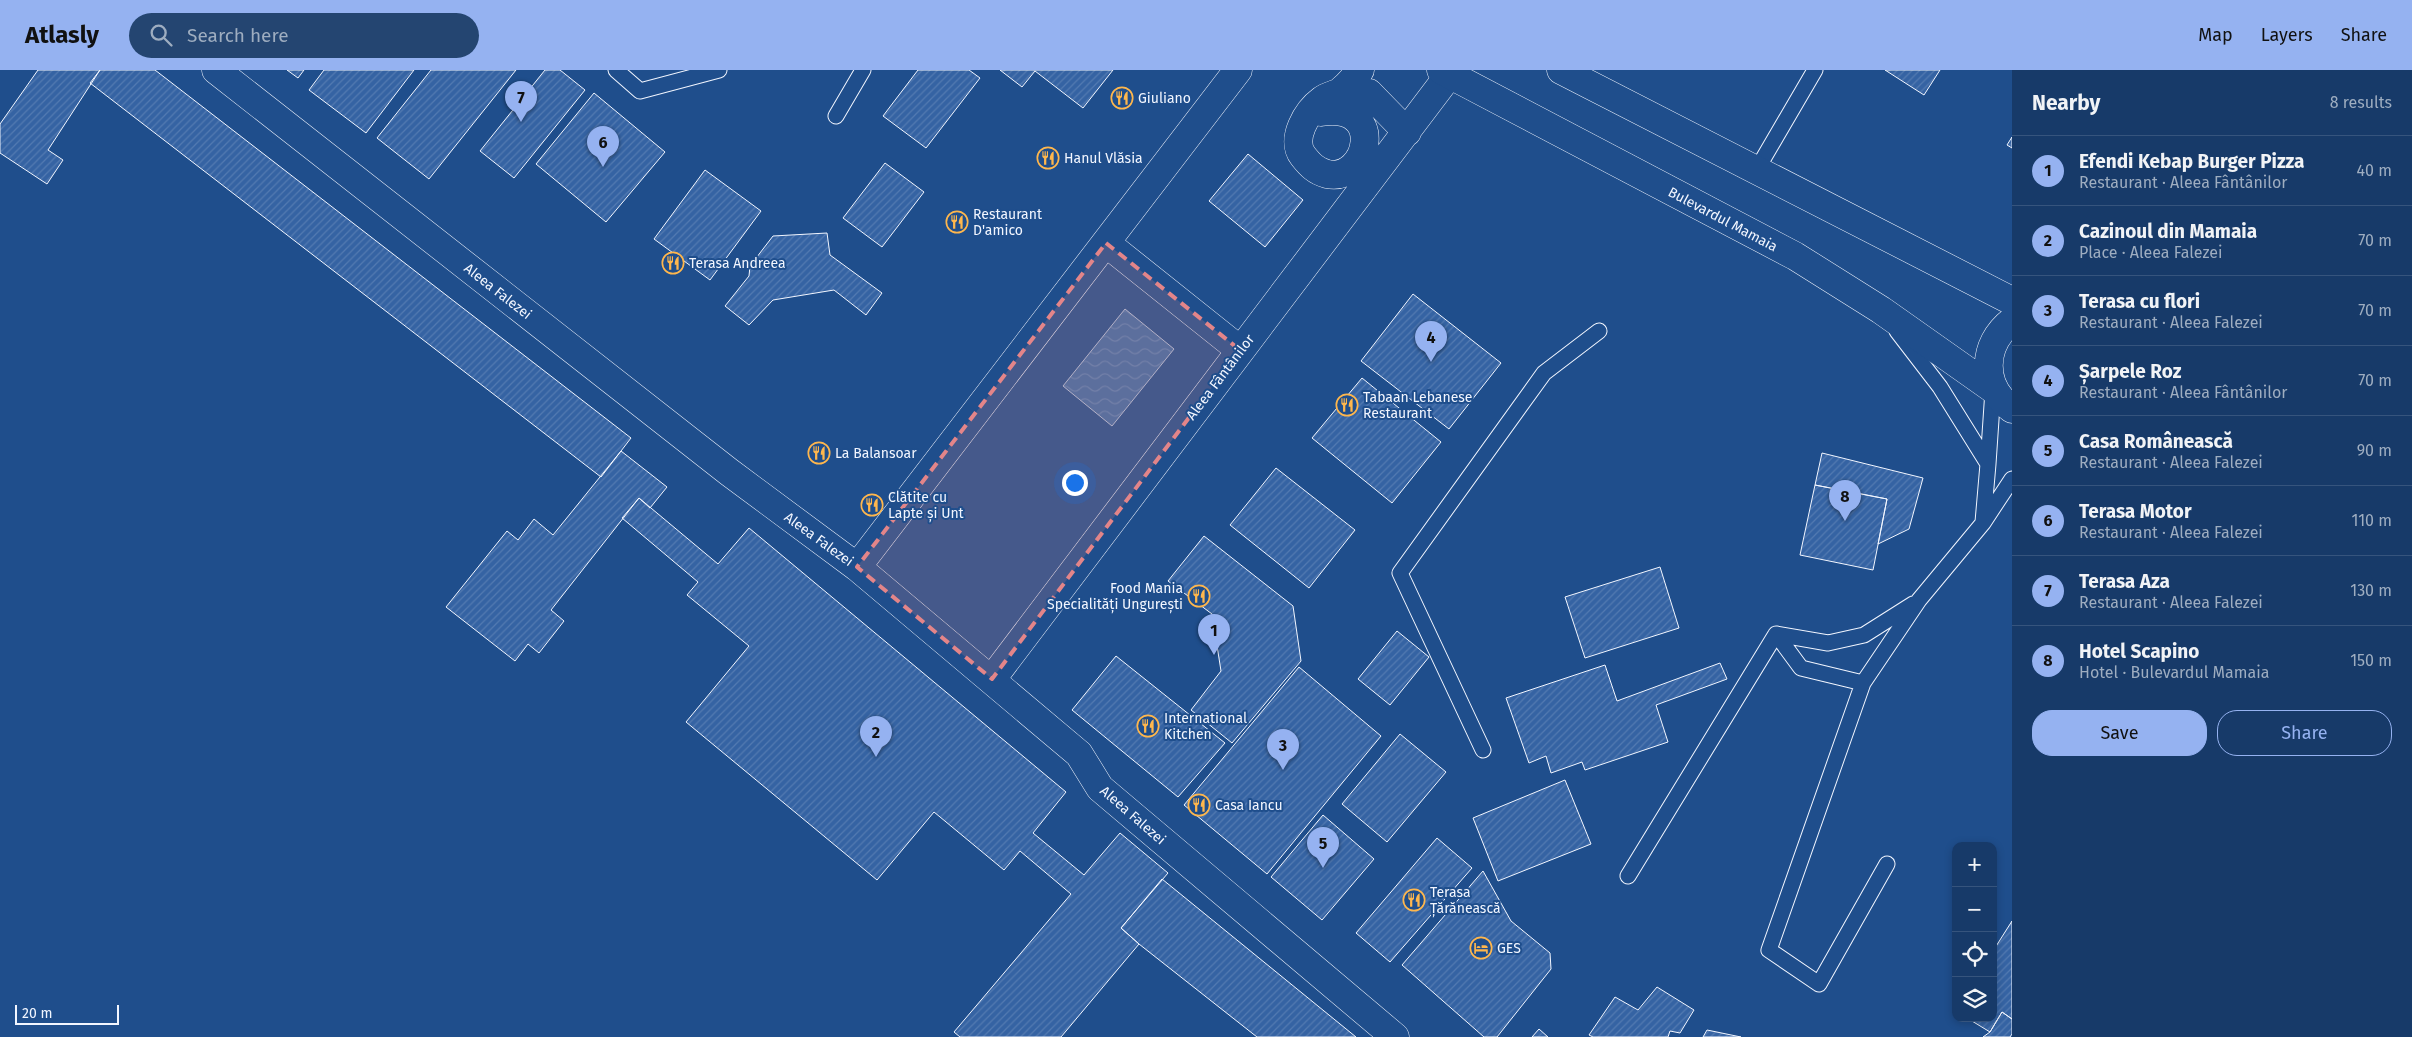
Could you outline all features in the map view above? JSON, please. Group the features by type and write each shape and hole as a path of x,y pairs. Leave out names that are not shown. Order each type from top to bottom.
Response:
{"street":[{"name":"Aleea Falezei","path":"216,70 721,466 857,567 992,678 1079,754 1100,788 1395,1037"},
{"path":"857,567 1238,70"},
{"path":"1360,70 1341,92 1323,99 1309,111 1300,130 1300,152 1311,167 1328,174 1347,171 1360,159 1366,144 1364,130 1352,115 1339,110 1323,112 1320,110 1326,104 1346,96 1368,93 1407,132"},
{"path":"1561,70 2012,301"},
{"name":"Aleea Fântânilor","path":"992,678 1407,132 1445,72"},
{"name":"Bulevardul Mamaia","path":"1445,72 1795,256 1881,310 1993,389 2004,403 2012,409"},
{"path":"1106,242 1240,350"},
{"path":"1993,389 1988,373 1988,357 1993,341 2003,328 2012,321"}],"lane":[{"path":"616,70 640,90 719,70"},
{"path":"836,116 863,70"},
{"path":"1756,171 1815,70"},
{"path":"1881,310 1940,387 1988,464"},
{"path":"1483,750 1400,573 1544,373 1599,331"},
{"path":"1983,524 1993,389"},
{"path":"1887,864 1819,984 1769,950 1863,683 1918,600 1983,524 2012,479"},
{"path":"1776,634 1828,642 1864,635 1918,600"},
{"path":"1776,634 1801,668 1863,683"},
{"path":"1628,876 1776,634"}],"highlighted area":[{"path":"1106,243 1240,350 992,679 857,567"}],"water":[{"path":"1125,309 1174,349 1112,426 1063,386"}],"building":[{"path":"38,70 100,70 48,150 63,160 47,184 0,153 0,124"},
{"path":"100,70 155,70 631,438 601,477 90,83"},
{"path":"287,70 304,70 298,78"},
{"path":"324,70 414,70 366,133 309,90"},
{"path":"431,70 516,70 429,179 377,138"},
{"path":"545,70 560,70 585,90 514,178 480,151"},
{"path":"918,70 969,70 980,78 926,148 883,116"},
{"path":"1000,70 1113,70 1083,108 1035,71 1022,87"},
{"path":"1885,70 1940,70 1924,95"},
{"path":"594,93 665,152 606,222 536,164"},
{"path":"2012,137 2012,148 2007,145"},
{"path":"1248,154 1303,200 1265,247 1209,201"},
{"path":"885,163 924,192 882,247 843,218"},
{"path":"705,170 761,211 710,280 654,239"},
{"path":"827,233 830,255 882,293 866,315 834,290 773,300 749,325 725,306 749,276 750,266 773,236"},
{"path":"1413,294 1501,363 1449,429 1361,361"},
{"path":"1362,378 1441,442 1392,503 1312,438"},
{"path":"621,451 667,487 650,508 639,498 551,610 564,621 539,653 528,644 515,661 446,607 507,531 518,540 534,519 553,535"},
{"path":"1822,453 1923,478 1909,529 1878,544 1887,499 1815,485"},
{"path":"1276,468 1355,530 1309,588 1230,525"},
{"path":"1815,485 1887,499 1873,570 1800,555"},
{"path":"639,498 718,564 749,528 1066,792 1033,833 1084,875 1120,833 1168,873 1121,928 1139,944 1061,1037 960,1037 954,1032 1071,894 1020,851 1004,870 934,812 877,880 686,722 749,646 687,595 698,582 622,518"},
{"path":"1204,536 1293,606 1301,661 1232,743 1191,710 1221,671 1212,614 1168,581"},
{"path":"1660,567 1679,628 1585,658 1565,597"},
{"path":"1397,631 1429,657 1390,705 1358,679"},
{"name":"International Kitchen","path":"1116,656 1225,743 1178,797 1072,710"},
{"path":"1720,663 1727,679 1656,705 1668,742 1585,770 1582,762 1551,773 1546,756 1529,763 1506,698 1605,665 1617,701"},
{"path":"1299,667 1381,736 1267,874 1184,805"},
{"path":"1400,734 1446,772 1387,842 1342,804"},
{"path":"1565,780 1591,844 1498,881 1473,818"},
{"path":"1323,815 1374,859 1322,920 1271,877"},
{"name":"Terasa Țărănească","path":"1437,838 1472,868 1390,962 1356,933"},
{"path":"1483,871 1511,921 1550,953 1551,969 1497,1037 1484,1037 1402,965"},
{"path":"1162,879 1356,1037 1257,1037 1139,944 1121,928"},
{"path":"2012,921 2012,1019 2002,1012 1997,1020 1997,945"},
{"path":"1657,987 1694,1010 1680,1033 1670,1031 1668,1037 1593,1037 1589,1035 1615,997 1638,1010"},
{"path":"2002,1012 2012,1019 2012,1034 2010,1037 1983,1037 1990,1032"},
{"path":"1974,1022 1996,1022 1990,1032"},
{"path":"1539,1029 1548,1037 1532,1037"},
{"path":"1707,1030 1741,1037 1703,1037"}],"place":[{"name":"Giuliano","path":"1122,98"},
{"name":"Terasa Aza","path":"521,122"},
{"name":"Hanul Vlăsia","path":"1048,158"},
{"name":"Terasa Motor","path":"603,167"},
{"name":"Restaurant D'amico","path":"957,222"},
{"name":"Terasa Andreea","path":"673,263"},
{"name":"Șarpele Roz","path":"1431,362"},
{"name":"Tabaan Lebanese Restaurant","path":"1347,405"},
{"name":"La Balansoar","path":"819,453"},
{"name":"Clătite cu Lapte și Unt","path":"872,505"},
{"name":"Hotel Scapino","path":"1845,521"},
{"name":"Food Mania Specialități Ungurești","path":"1199,596"},
{"name":"Efendi Kebap Burger Pizza","path":"1214,655"},
{"name":"International Kitchen","path":"1148,726"},
{"name":"Cazinoul din Mamaia","path":"876,757"},
{"name":"Terasa cu flori","path":"1283,770"},
{"name":"Casa Iancu","path":"1199,805"},
{"name":"Casa Românească","path":"1323,868"},
{"name":"Terasa Țărănească","path":"1414,900"},
{"name":"GES","path":"1481,948"}]}
